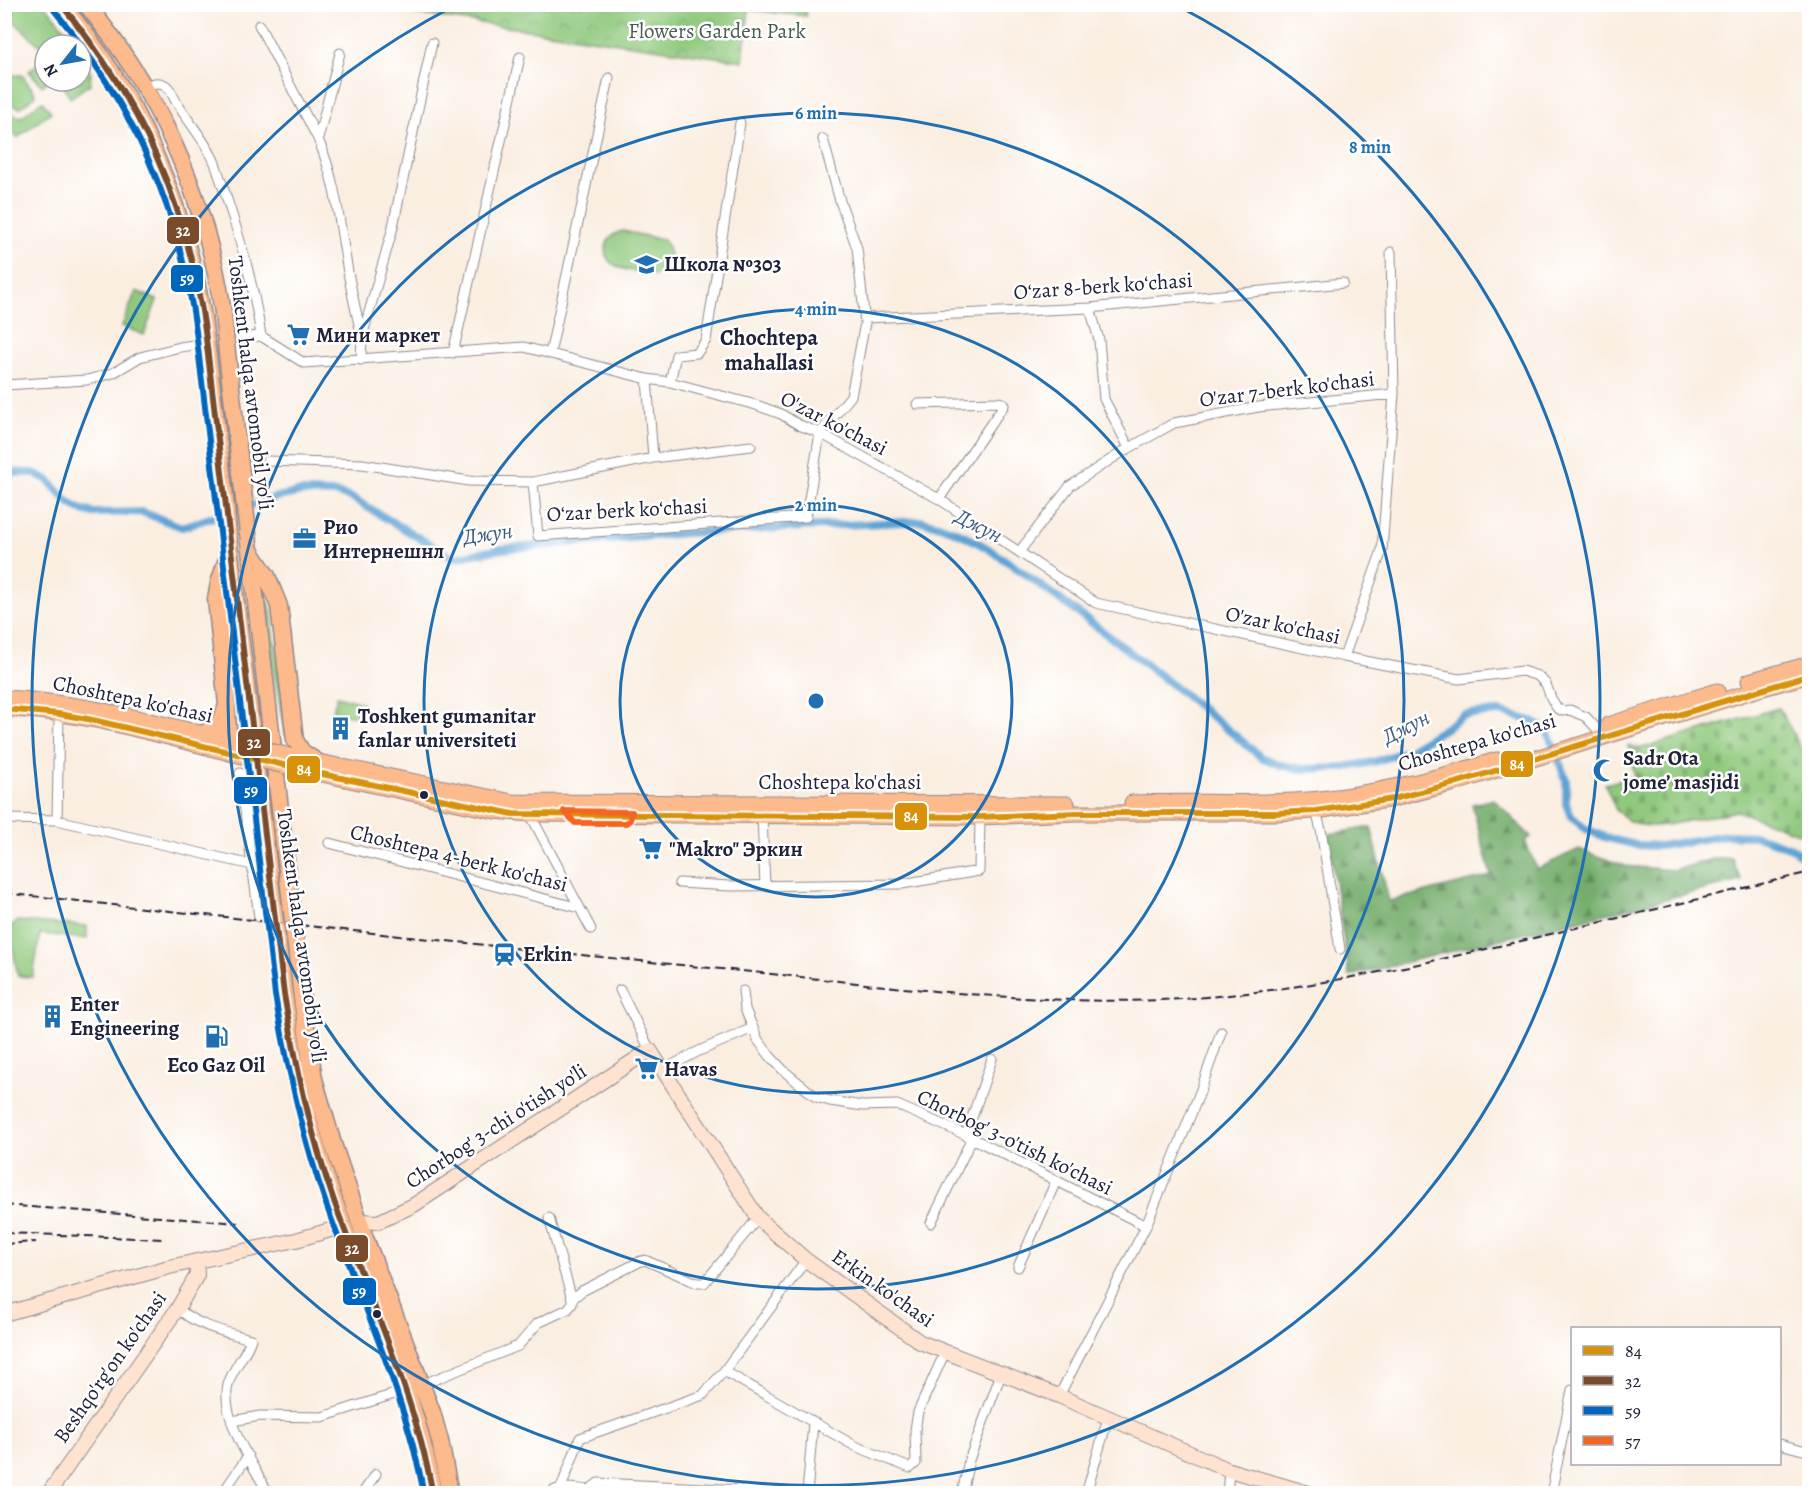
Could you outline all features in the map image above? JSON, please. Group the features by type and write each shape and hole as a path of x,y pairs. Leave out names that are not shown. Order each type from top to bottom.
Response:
{"highway":[{"name":"Toshkent halqa avtomobil yo'li","path":"61,4 113,75 162,166 196,274 293,1053 310,1125 414,1387 433,1494"},
{"name":"Toshkent halqa avtomobil yo'li","path":"86,4 145,86 162,118 196,199 218,277 310,1055 351,1224"},
{"path":"249,550 267,576 279,606 296,740 302,752 319,763"},
{"path":"230,552 216,599 232,747"},
{"path":"202,734 216,726 227,705"},
{"name":"Toshkent halqa avtomobil yo'li","path":"414,1387 432,1412 450,1494"}],"main road":[{"path":"1672,711 1782,671 1809,664"},
{"path":"1672,711 1809,675"},
{"name":"Choshtepa ko'chasi","path":"4,698 94,709 202,734 232,747"},
{"name":"Choshtepa ko'chasi","path":"4,709 58,714 232,747 495,811 530,809 910,810 980,817 1077,813 1316,811 1393,799 1455,783 1524,757 1672,711"},
{"name":"Choshtepa ko'chasi","path":"1583,738 1597,729 1672,711"},
{"name":"Choshtepa ko'chasi","path":"290,761 319,763 496,799 530,809 762,816 1080,804 1294,801 1336,797 1410,784 1524,757"},
{"name":"Chorbog' 3-chi o'tish yo'li","path":"4,1314 196,1261 296,1240 351,1224 378,1222 414,1205 650,1050"},
{"name":"Erkin ko'chasi","path":"650,1050 758,1218 806,1260 920,1342 1059,1396 1229,1470 1312,1494"},
{"name":"Beshqo'rg'on ko'chasi","path":"48,1494 178,1308 197,1275 196,1261"}],"street":[{"path":"258,25 318,139 332,178 346,263 362,337"},
{"path":"361,360 362,337 392,231 432,43"},
{"path":"318,139 340,53"},
{"path":"453,352 520,57"},
{"path":"550,354 609,78"},
{"path":"4,385 87,380 113,373 140,357 180,347 261,336 245,261 219,174 208,147 191,126 168,87 160,83 145,86"},
{"path":"670,382 676,355 698,353 706,340 740,123"},
{"path":"820,433 851,396 865,318 856,248 840,201 823,138"},
{"path":"1344,657 1382,550 1394,394 1391,252"},
{"name":"Oʻzar 8-berk koʻchasi","path":"865,318 1090,308 1343,283"},
{"path":"1090,308 1099,340 1104,399 1129,448"},
{"name":"O'zar ko'chasi","path":"261,336 304,363 524,347 647,380 670,382 756,405 820,433 939,499 1096,603 1344,657 1459,679 1522,671 1538,676 1546,684 1557,708 1563,711 1570,710 1586,717 1597,729"},
{"path":"647,380 653,458"},
{"name":"O'zar 7-berk ko'chasi","path":"1019,552 1070,486 1129,448 1174,423 1258,407 1394,394"},
{"path":"917,404 997,402 1004,405 939,499"},
{"name":"Oʻzar berk koʻchasi","path":"267,461 362,464 469,481 533,482 538,536 806,517 820,433"},
{"path":"533,482 653,458 751,446"},
{"path":"57,820 58,714"},
{"path":"240,773 259,917"},
{"path":"530,809 591,929"},
{"path":"1316,811 1340,949"},
{"path":"762,816 765,886"},
{"path":"679,883 730,886 902,884 980,871 980,817"},
{"path":"4,819 57,820 252,865"},
{"name":"Choshtepa 4-berk ko'chasi","path":"329,843 580,908"},
{"name":"Erkin ko'chasi","path":"620,990 650,1050"},
{"name":"Chorbog' 3-o'tish ko'chasi","path":"743,991 746,1009 758,1040 784,1071 816,1097 863,1106 897,1105 966,1135 1146,1226"},
{"path":"663,1070 699,1051 753,1028"},
{"path":"1059,1396 1146,1226 1200,1092 1221,1032"},
{"path":"931,1223 971,1140 966,1135 992,1059"},
{"path":"1018,1267 1056,1181"},
{"path":"232,1421 260,1416 322,1417 414,1387 518,1347 538,1323 572,1305 549,1218"},
{"path":"572,1299 645,1260 701,1284 704,1283 758,1218"},
{"path":"561,1488 580,1438 703,1395 724,1371 806,1260"},
{"path":"178,1308 192,1319 251,1339 229,1383 226,1399 232,1421 269,1494"},
{"path":"724,1371 855,1446 907,1468 913,1467 916,1463 915,1430 918,1412 945,1352"},
{"path":"962,1494 969,1460 1001,1374"},
{"path":"1551,1494 1571,1395"},
{"path":"1086,1494 1108,1418"},
{"path":"549,1494 561,1488 589,1492 598,1483 807,1493 813,1423"},
{"path":"1781,1445 1809,1452"},
{"path":"222,1494 248,1456"},
{"path":"1227,1494 1229,1470"},
{"path":"362,1494 376,1474"}],"green space":[{"path":"4,5 18,7 20,5 45,5 68,33 33,33 33,39 5,13"},
{"name":"Flowers Garden Park","path":"355,5 807,5 806,16 749,10 743,61"},
{"path":"13,75 22,75 35,96 20,108 5,103 5,81"},
{"path":"67,93 77,93 70,98"},
{"path":"42,101 51,112 17,138 5,123 5,119 12,114 21,117"},
{"path":"623,231 664,240 670,256 665,268 655,275 622,269 609,261 606,255 608,241 612,236"},
{"path":"136,291 157,300 144,335 122,326"},
{"path":"261,580 271,609 286,722 285,735 267,637"},
{"path":"337,696 363,703 359,717 333,711"},
{"path":"1779,708 1809,763 1809,837 1737,811 1653,826 1629,821 1616,810 1605,784 1635,777 1628,746 1642,748"},
{"path":"1494,799 1531,837 1525,841 1537,869 1579,849 1625,866 1675,870 1713,859 1732,858 1741,881 1349,976 1328,834 1371,827 1389,901 1491,876 1472,804"},
{"path":"18,921 87,926 87,939 40,934 33,977 18,976 9,928"}],"waterway":[{"name":"Джун","path":"4,472 34,473 48,480 69,503 82,510 94,513 142,512 182,527 277,497 302,492 336,493 352,498 453,558 502,549 685,533 922,521 959,533 994,552 1187,696 1261,757 1280,765 1303,769 1340,768 1374,762 1409,750 1463,715 1499,712 1529,720 1548,732 1566,780 1566,804 1571,816 1584,828 1604,837 1635,845 1660,846 1726,835 1757,836 1792,848 1810,861"}],"railway":[{"path":"4,893 912,989 1020,998 1127,1001 1181,999 1273,990 1363,975 1497,946 1810,872"},
{"path":"4,1205 238,1223"},
{"path":"4,1233 164,1239"},
{"path":"4,1244 36,1242"}],"transit line":[{"name":"32","path":"61,4 90,41 115,79 157,157 173,198 197,284 205,330 284,994 294,1047 325,1175 403,1382 425,1456 433,1494"},
{"name":"59","path":"54,10 108,84 130,121 165,200 178,242 196,331 275,995 285,1048 302,1127 317,1178 394,1383 416,1456 424,1494"},
{"name":"84","path":"4,709 93,720 322,774 513,814 980,817 1077,813 1275,813 1316,811 1393,799 1455,783 1810,675"},
{"name":"57","path":"564,811 632,812 630,820 626,823 575,823 564,811"}],"place":[{"name":"Школа №303","path":"646,264"},
{"name":"Мини маркет","path":"298,335"},
{"name":"Рио Интернешнл","path":"305,539"},
{"name":"Toshkent gumanitar fanlar universiteti","path":"340,728"},
{"name":"Sadr Ota jome’ masjidi","path":"1605,770"},
{"name":"\"Makro\" Эркин","path":"651,849"},
{"name":"Erkin","path":"505,954"},
{"name":"Enter Engineering","path":"52,1016"},
{"name":"Eco Gaz Oil","path":"216,1037"},
{"name":"Havas","path":"646,1069"}],"district":[{"name":"Chochtepa mahallasi","path":"769,350"}]}
